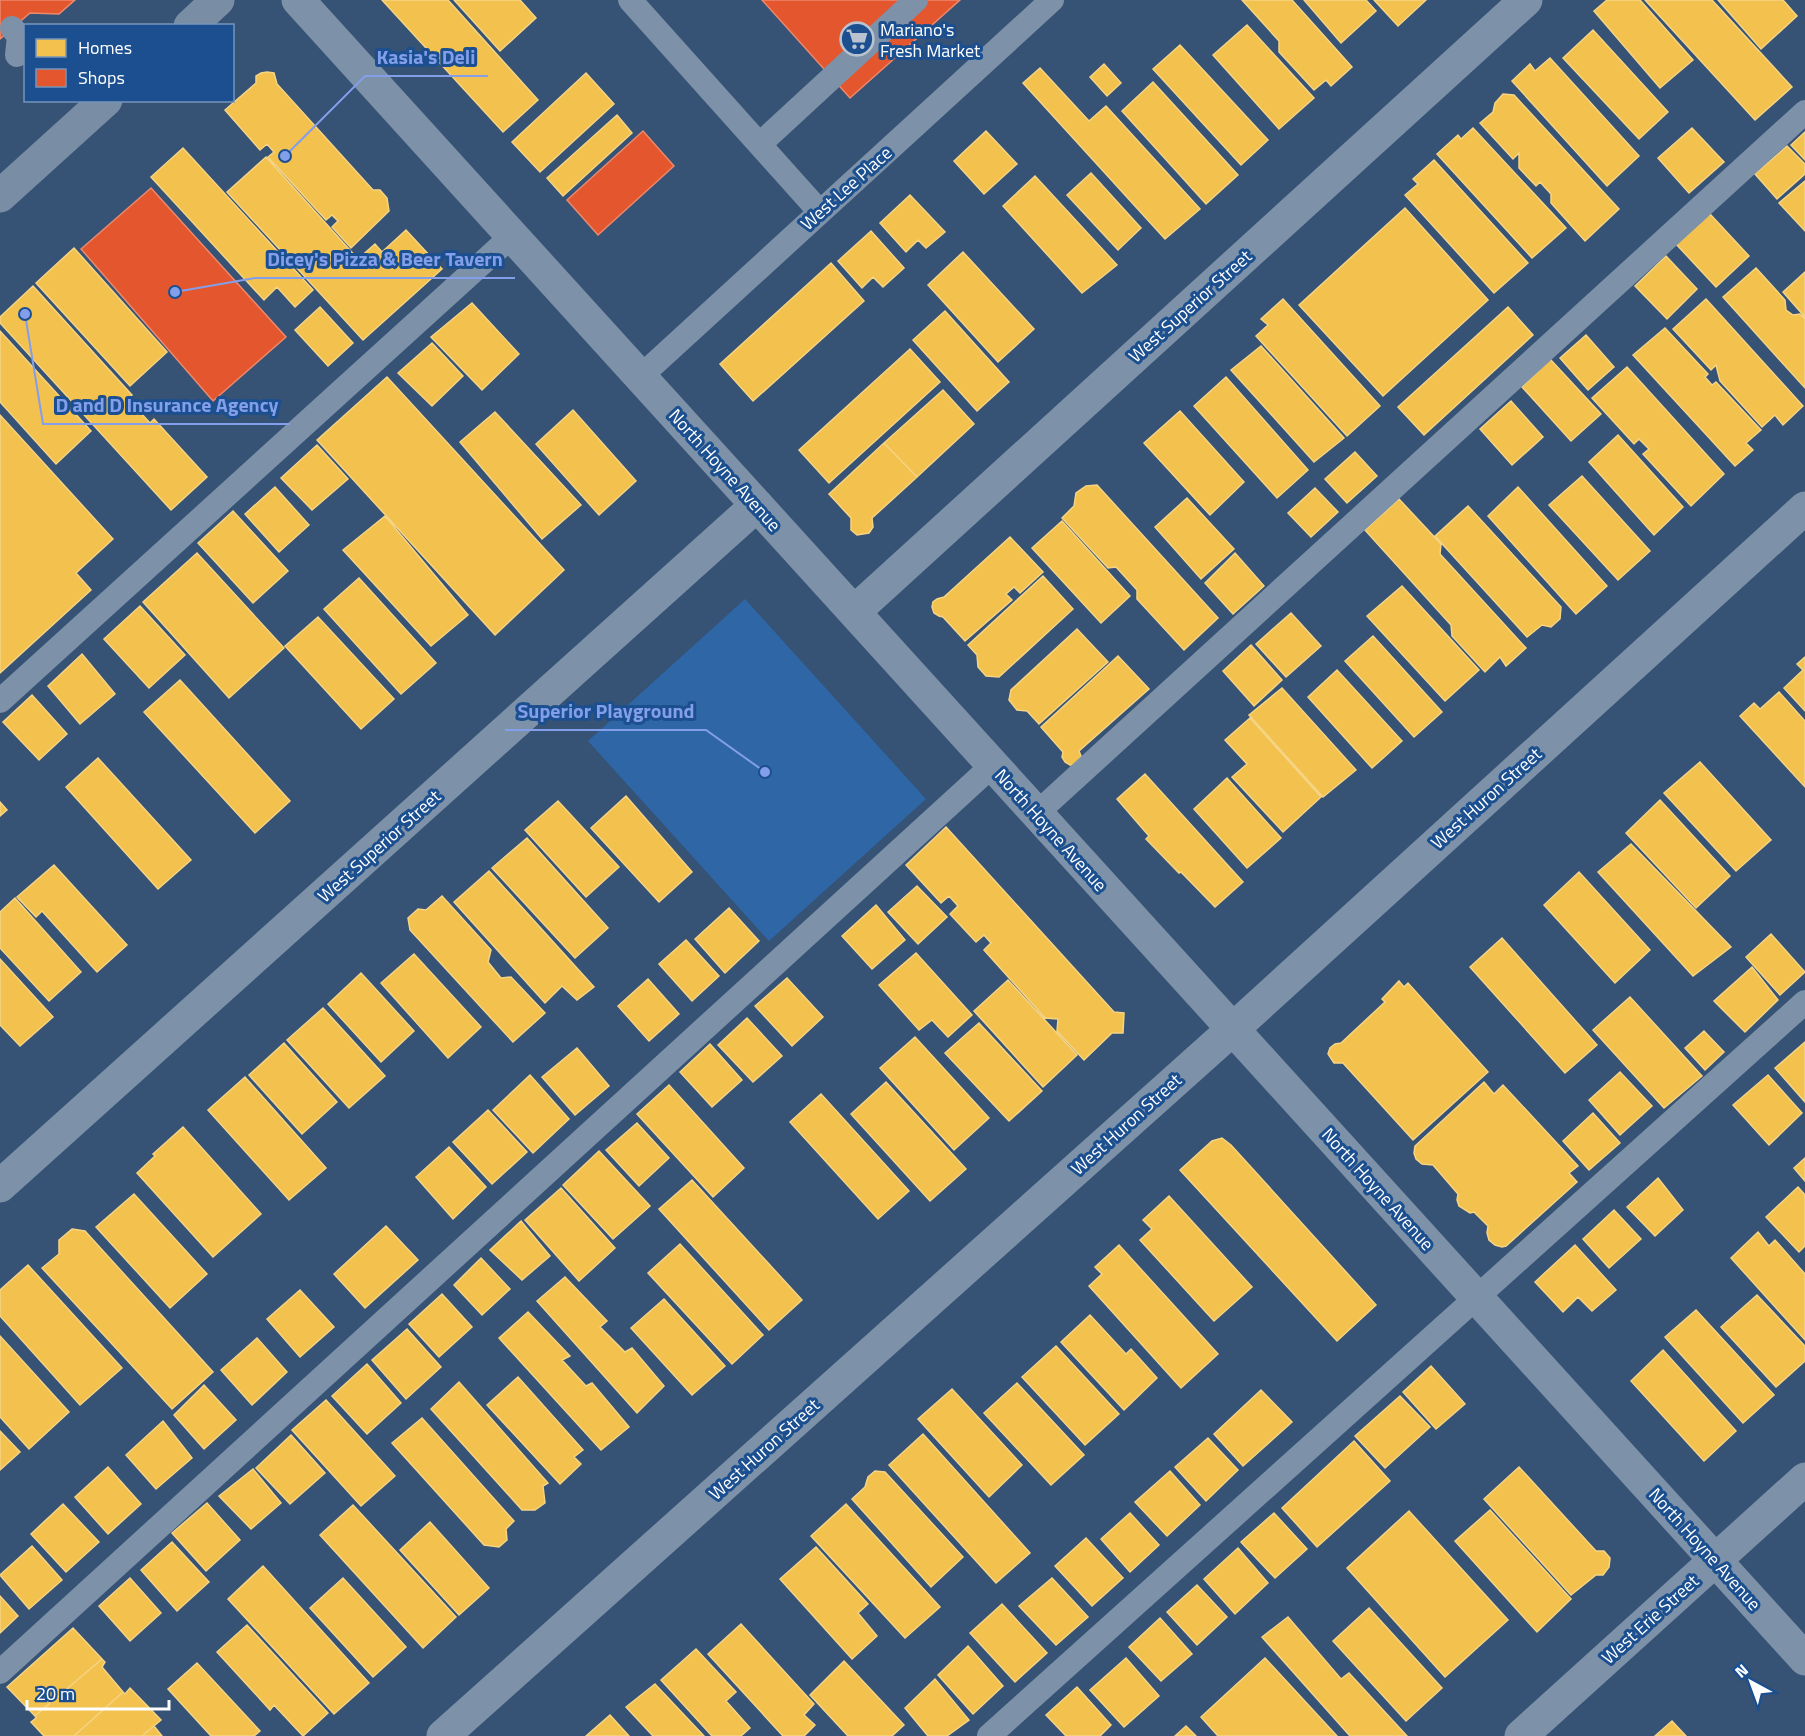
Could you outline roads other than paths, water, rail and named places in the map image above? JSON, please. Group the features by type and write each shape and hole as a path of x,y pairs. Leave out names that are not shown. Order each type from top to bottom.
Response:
{"main road":[{"path":"192,24 218,0"},
{"path":"0,196 104,102"}],"street":[{"name":"North Hoyne Avenue","path":"298,0 1805,1659"},
{"name":"West Superior Street","path":"854,612 1526,0"},
{"name":"West Superior Street","path":"0,1186 757,505"},
{"name":"West Huron Street","path":"443,1736 1233,1029 1805,508"},
{"name":"West Erie Street","path":"1521,1736 1805,1479"}],"lane":[{"path":"630,0 820,212"},
{"path":"759,144 916,0"},
{"name":"West Lee Place","path":"640,377 1052,0"},
{"path":"12,28 19,36 17,55"},
{"path":"1037,813 1805,112"},
{"path":"0,700 512,236"},
{"path":"0,1672 993,765"},
{"path":"989,1736 1805,1002"}],"place":[{"name":"Mariano's Fresh Market","path":"857,39"},
{"name":"Kasia's Deli","path":"285,156"},
{"name":"Dicey's Pizza & Beer Tavern","path":"175,292"},
{"name":"D and D Insurance Agency","path":"25,314"},
{"name":"Superior Playground","path":"765,772"}]}
